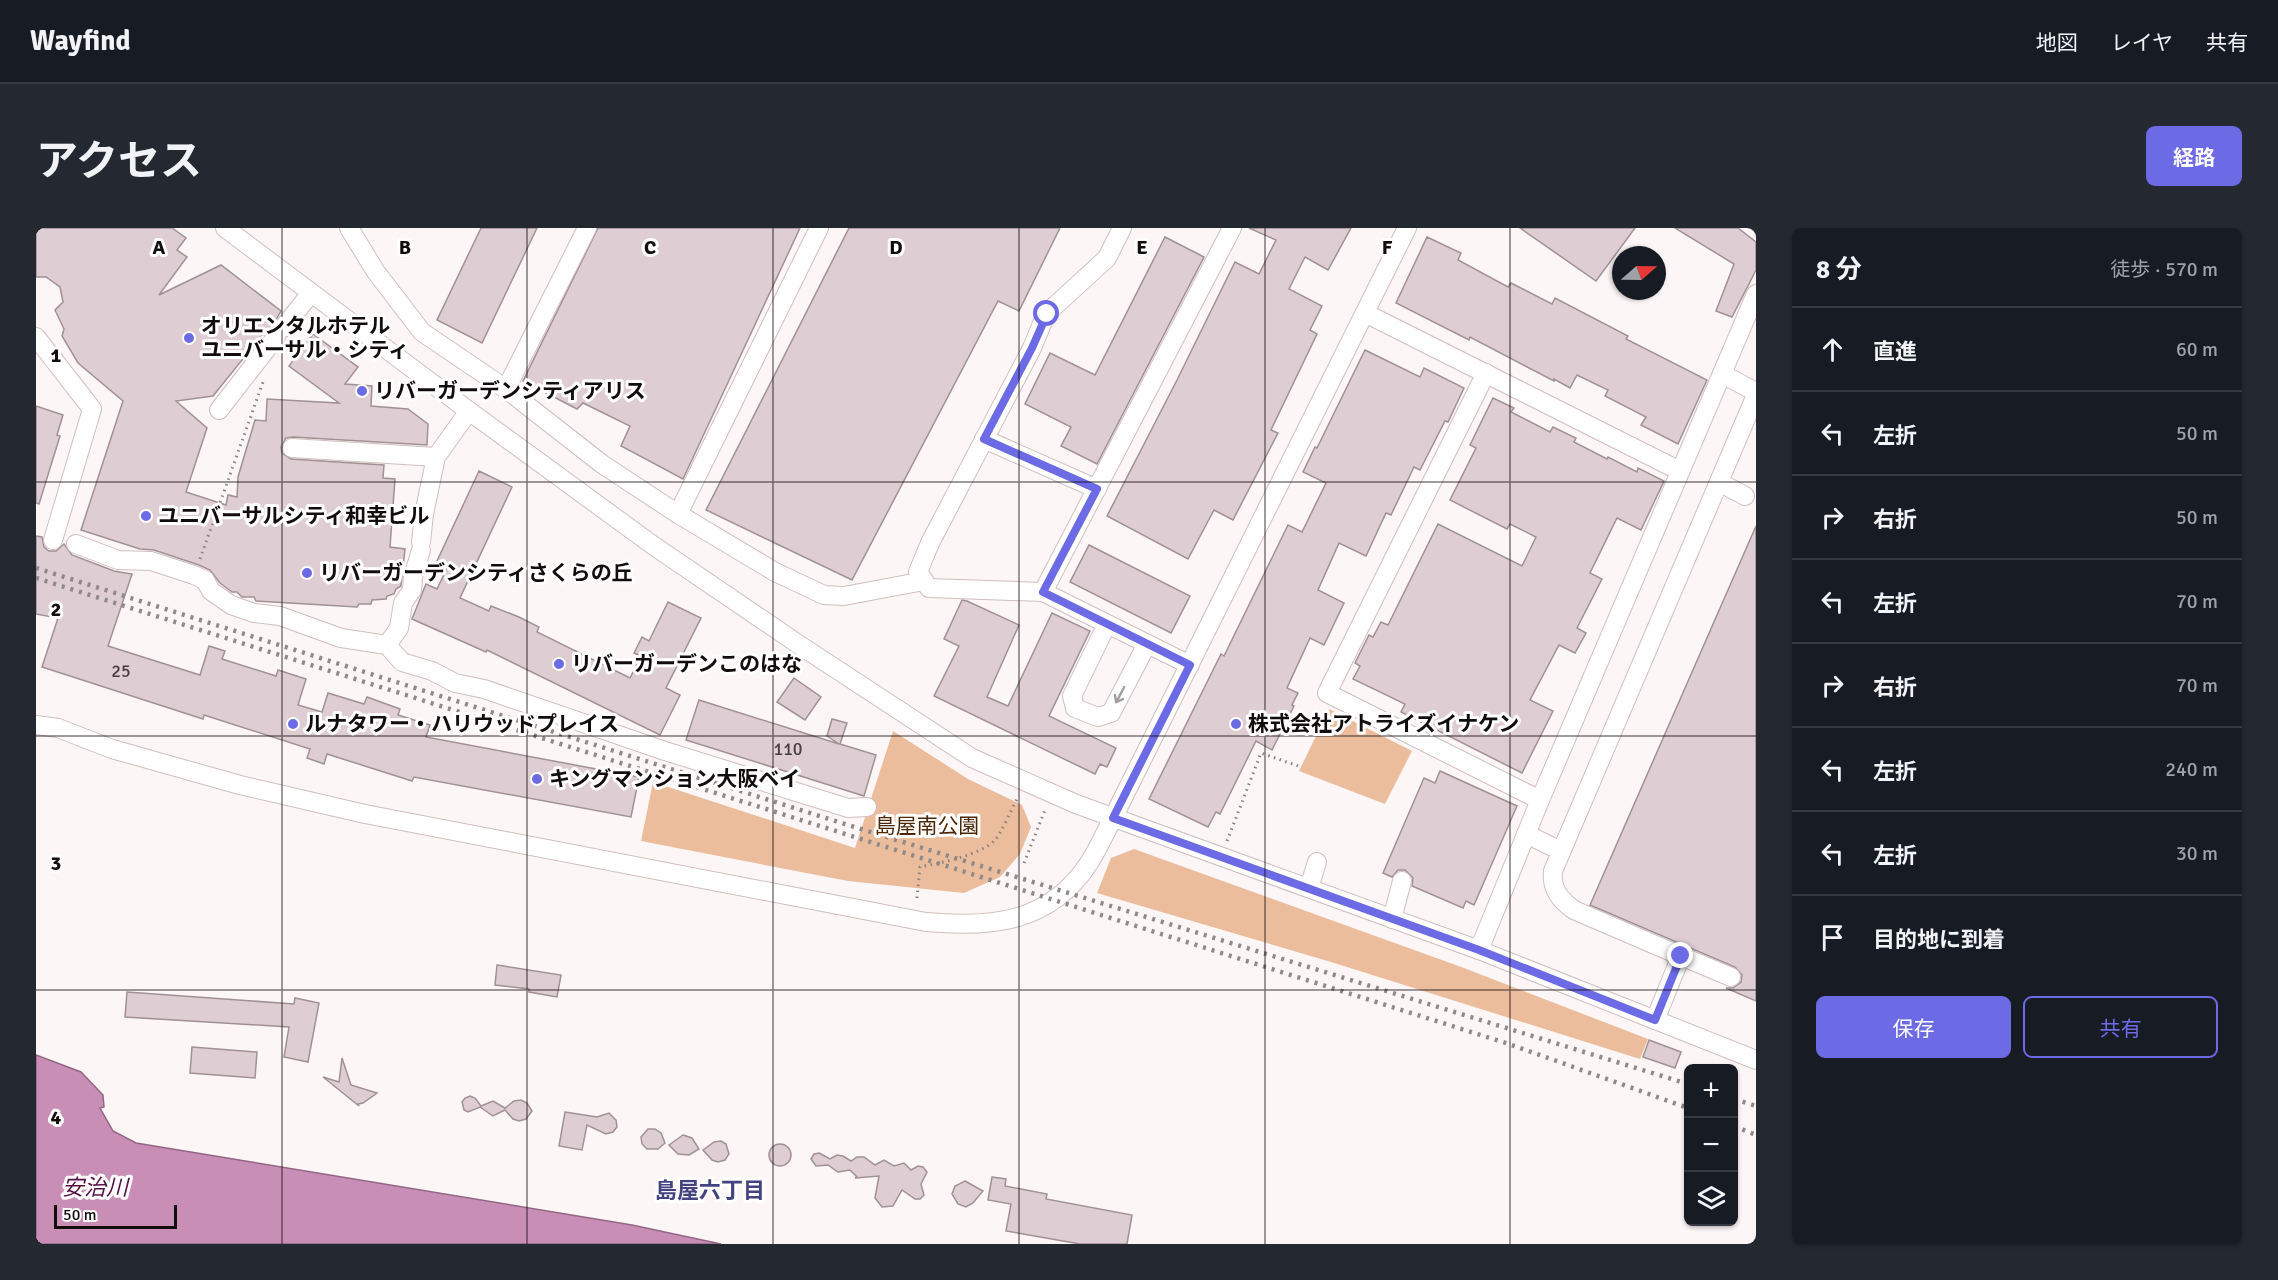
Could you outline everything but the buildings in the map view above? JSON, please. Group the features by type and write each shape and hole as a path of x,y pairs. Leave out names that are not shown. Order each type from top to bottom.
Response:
{"street":[{"path":"225,228 654,546 972,758 1076,804 1479,950 1756,1060"},
{"path":"349,228 376,272 422,332 506,389 602,464 678,514 775,572 824,595 844,596 924,581"},
{"path":"506,389 587,228"},
{"path":"678,514 819,228"},
{"path":"1122,228 1107,258 1047,314 1032,348 930,543 918,572 929,588 1043,592 1190,665"},
{"path":"1043,592 1232,228"},
{"path":"36,725 58,728 112,748 240,786 365,814 935,923 996,923 1016,919 1049,904 1062,895 1088,864 1190,665 1407,228"},
{"path":"219,410 311,293"},
{"path":"1479,950 1540,800 1756,294"},
{"path":"1365,313 1680,471"},
{"path":"36,337 92,409 53,540"},
{"path":"1486,373 1327,693 1540,800"},
{"path":"1722,374 1756,393 1561,851 1552,882 1563,902 1574,910 1731,977"},
{"path":"387,645 399,628 403,603 412,590 436,457 469,411"},
{"path":"984,439 1097,489"},
{"path":"292,448 436,457"},
{"path":"1719,482 1745,496"},
{"path":"76,544 118,560 151,561 194,575 205,580 211,591 231,606 254,613 280,616 341,638 387,645 402,662 432,671 455,683 484,689 665,751 848,808 867,807"},
{"path":"1107,624 1072,696 1075,708 1098,717 1111,713 1147,644"},
{"path":"36,712 58,728"},
{"path":"1526,834 1561,851"},
{"path":"1309,888 1317,862"},
{"path":"1392,918 1402,881"},
{"path":"1655,1020 1681,956"}],"path":[{"path":"194,575 264,381"},
{"path":"1226,843 1261,753 1301,767"},
{"path":"917,898 920,867 952,860 976,851 995,840 1017,798"},
{"path":"1024,863 1044,810"}],"green space":[{"path":"1329,709 1412,751 1385,804 1299,771"},
{"name":"島屋南公園","path":"893,731 968,779 1022,805 1031,827 1020,854 1000,877 964,893 848,881 641,841 653,782 855,848"},
{"path":"1134,849 1464,968 1648,1039 1640,1059 1331,962 1097,893 1111,858"}],"water":[{"name":"安治川","path":"36,1055 81,1072 103,1095 104,1107 100,1108 113,1131 136,1143 632,1225 721,1244 36,1244"}],"railway":[{"path":"36,568 848,825 1684,1083"},
{"path":"36,578 1509,1044 1684,1107"},
{"path":"1738,1100 1756,1106"},
{"path":"1738,1128 1756,1135"}],"place":[{"name":"オリエンタルホテル ユニバーサル・シティ","path":"189,338"},
{"name":"リバーガーデンシティアリス","path":"362,391"},
{"name":"ユニバーサルシティ和幸ビル","path":"146,516"},
{"name":"リバーガーデンシティさくらの丘","path":"307,573"},
{"name":"リバーガーデンこのはな","path":"559,664"},
{"name":"ルナタワー・ハリウッドプレイス","path":"293,724"},
{"name":"株式会社アトライズイナケン","path":"1236,724"},
{"name":"キングマンション大阪ベイ","path":"537,779"}],"district":[{"name":"島屋六丁目","path":"710,1190"}],"route":[{"path":"1047,314 1032,348 984,439 1097,489 1043,592 1190,665 1113,818 1479,950 1655,1020 1681,956"}]}
